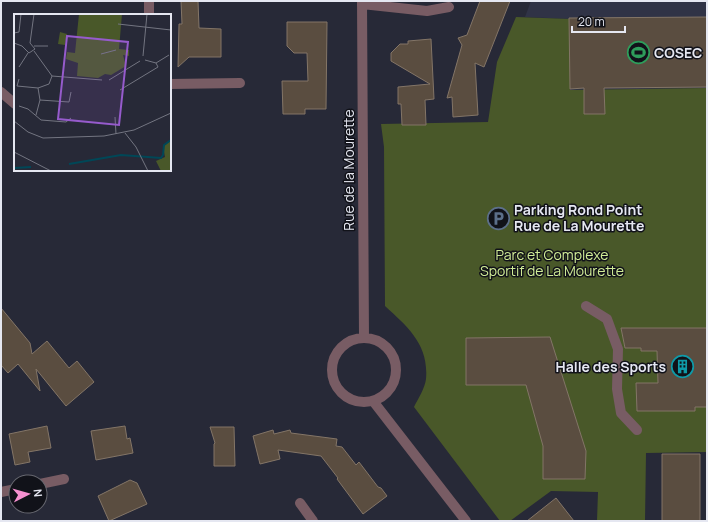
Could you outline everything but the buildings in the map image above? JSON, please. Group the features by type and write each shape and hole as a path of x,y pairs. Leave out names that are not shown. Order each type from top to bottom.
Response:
{"street":[{"path":"149,1 149,14"},
{"path":"362,3 427,11 449,6"},
{"name":"Rue de la Mourette","path":"362,3 364,338"},
{"path":"171,84 240,83"},
{"path":"1,92 14,103"},
{"path":"586,306 607,319 618,349 617,389 621,413 636,430"},
{"path":"355,339 372,339 384,345 392,355 395,364 395,377 389,390 373,401 363,402 349,398 338,388 333,379 332,369 336,354 348,342 355,339"},
{"path":"373,401 466,521"},
{"path":"48,482 64,479"},
{"path":"300,503 313,521"}],"shaded area":[{"name":"COSEC","path":"531,1 707,1 707,88 570,90 571,19 525,17"}],"green space":[{"name":"Parc et Complexe Sportif de La Mourette","path":"516,17 571,19 570,90 707,88 707,452 646,453 645,521 597,521 598,492 551,491 510,521 500,521 414,407 426,379 424,356 420,346 409,329 385,306 384,147 381,124 488,122 497,62"}],"place":[{"name":"COSEC","path":"638,53"},
{"name":"Parking Rond Point Rue de La Mourette","path":"498,218"},
{"name":"Halle des Sports","path":"682,367"}]}
